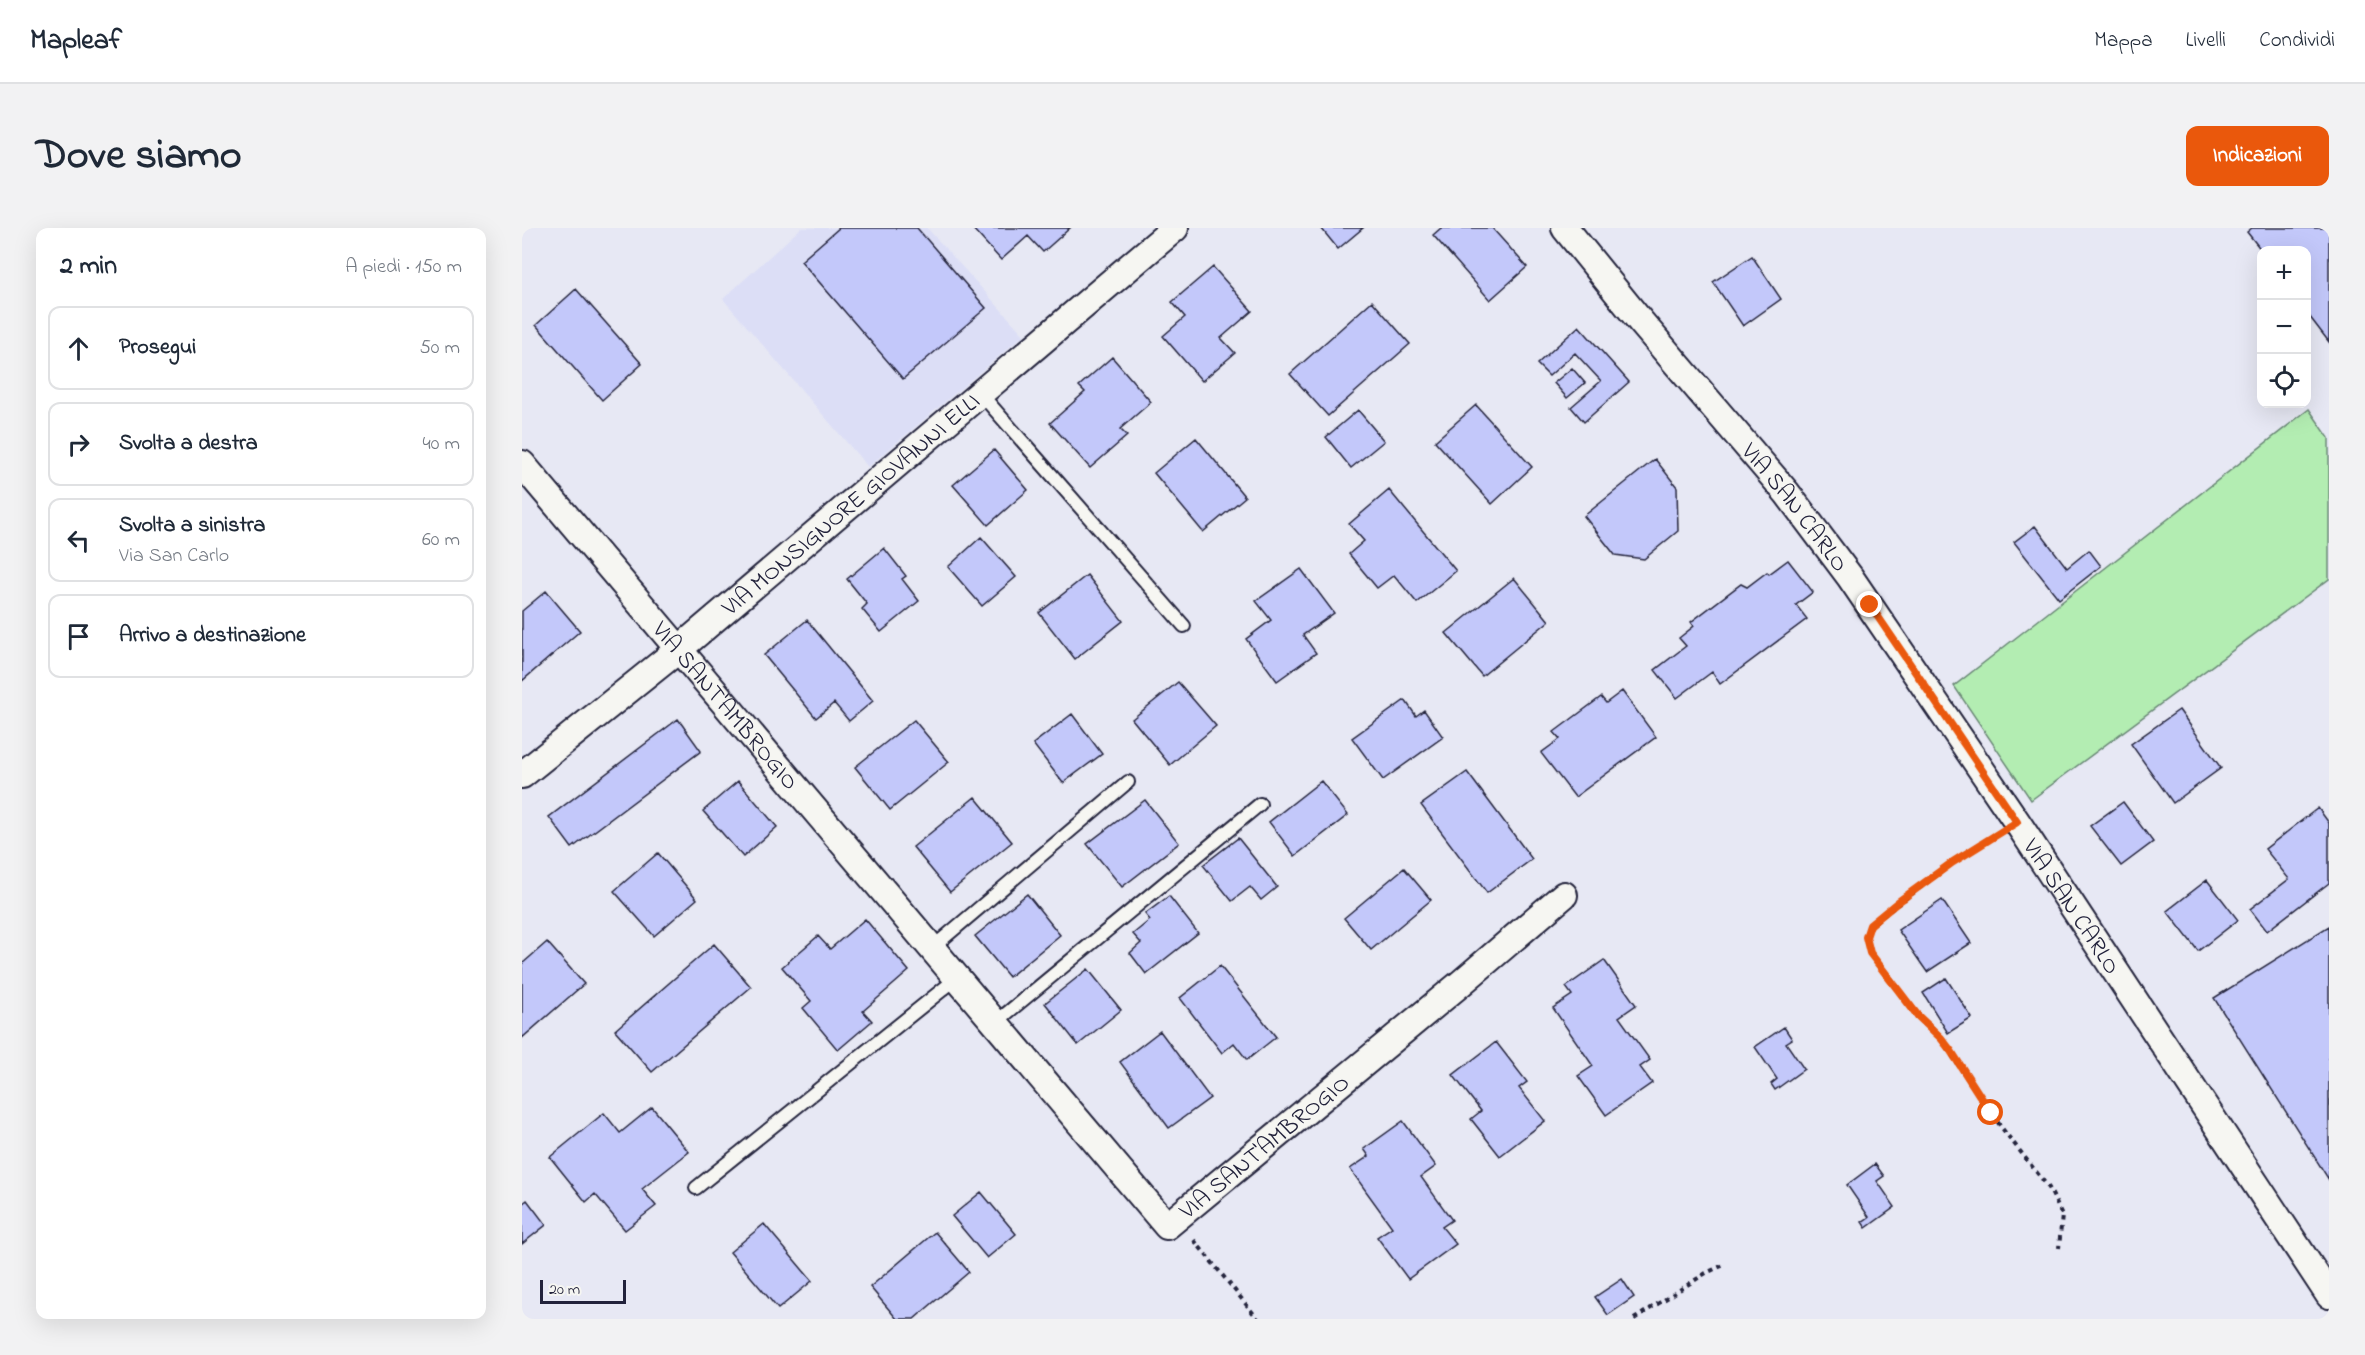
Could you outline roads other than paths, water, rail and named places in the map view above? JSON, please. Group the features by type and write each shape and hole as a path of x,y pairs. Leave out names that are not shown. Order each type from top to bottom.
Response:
{"street":[{"name":"VIA MONSIGNORE GIOVANNI ELLI","path":"522,775 678,650 1174,228"},
{"name":"VIA SAN CARLO","path":"1565,228 1800,510 1893,639 2017,822 2329,1295"},
{"name":"VIA SANT'AMBROGIO","path":"522,464 1167,1226 1564,895"}],"lane":[{"path":"981,394 1184,626"},
{"path":"932,948 1128,782"},
{"path":"995,1023 1260,804"},
{"path":"696,1188 957,978"}]}
